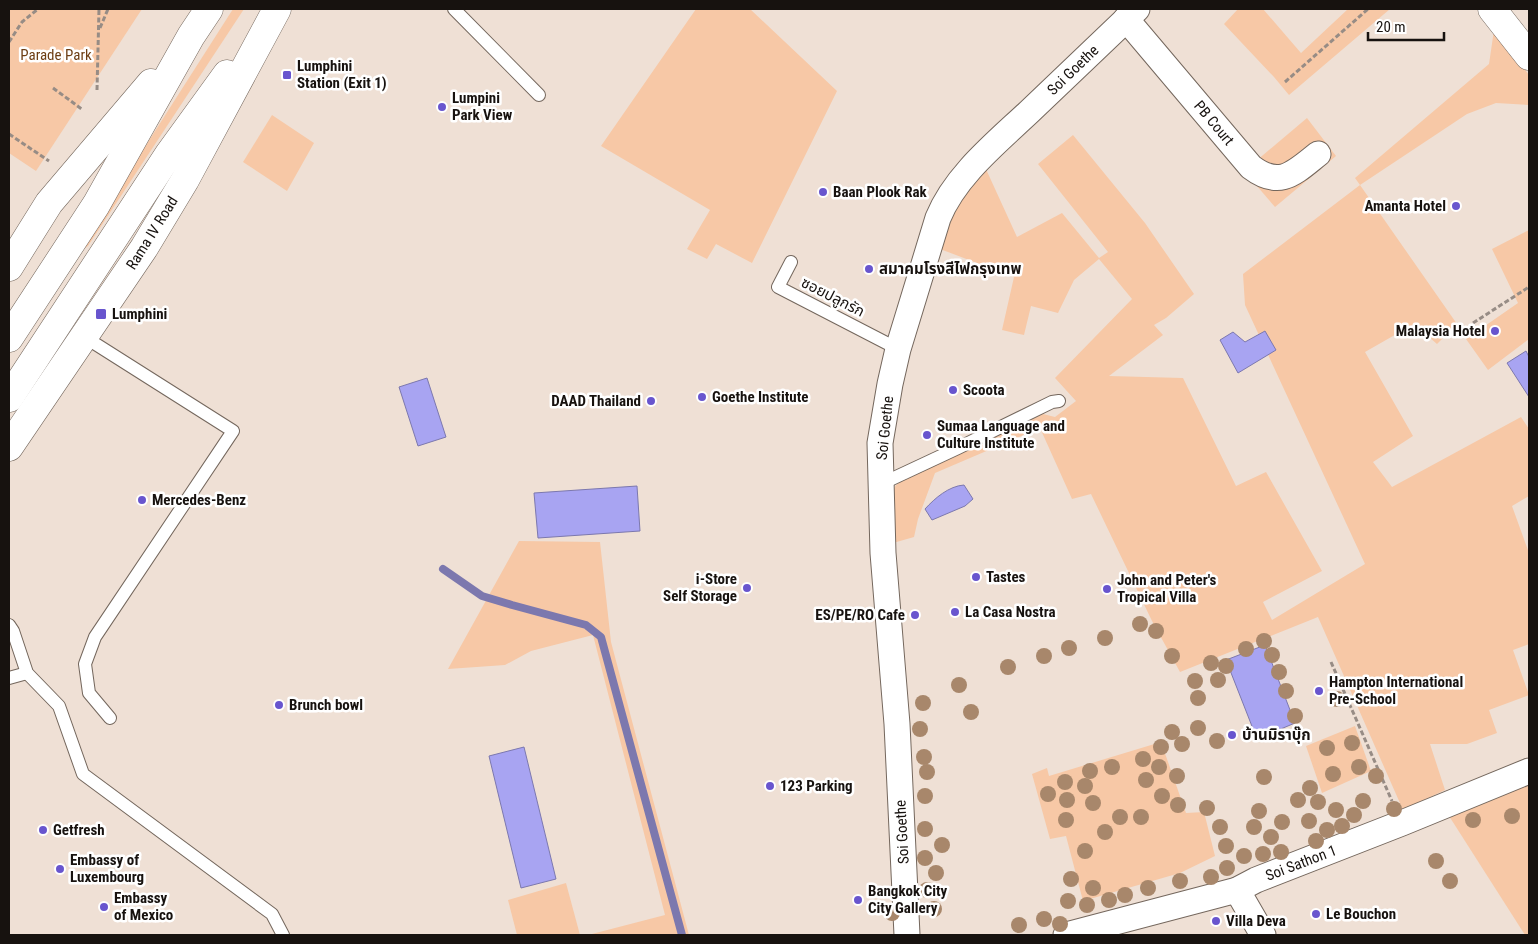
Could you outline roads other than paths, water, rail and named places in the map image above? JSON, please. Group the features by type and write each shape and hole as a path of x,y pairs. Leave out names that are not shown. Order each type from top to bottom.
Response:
{"main road":[{"path":"9,338 96,205 191,36 209,9"},
{"name":"Rama IV Road","path":"9,398 169,154 273,9"},
{"name":"Rama IV Road","path":"9,447 144,248 185,180 277,9"},
{"path":"1492,9 1529,56"},
{"path":"9,267 48,203 191,36"}],"street":[{"name":"PB Court","path":"1131,14 1250,167 1262,175 1280,179 1292,175 1318,154"},
{"name":"Soi Goethe","path":"907,935 897,724 883,553 880,443 898,349 938,218 944,203 957,184 1006,133 1131,14"},
{"name":"Soi Sathon 1","path":"1066,935 1237,890 1256,880 1402,824 1529,771"},
{"path":"1237,890 1262,935"}],"lane":[{"path":"454,9 539,95"},
{"name":"ซอยปลูกรัก","path":"791,262 778,287 898,349"},
{"path":"83,336 233,431 95,637 85,664 88,693 110,718"},
{"path":"881,484 1052,402 1059,401"},
{"path":"9,625 13,631 27,673 59,706 83,774 272,914 283,935"},
{"path":"9,678 27,673"}],"waterway":[{"path":"443,569 482,596 586,625 601,637 682,935"}],"place":[{"name":"Lumphini Station (Exit 1)","path":"287,75"},
{"name":"Lumpini Park View","path":"442,107"},
{"name":"Baan Plook Rak","path":"823,192"},
{"name":"Amanta Hotel","path":"1456,206"},
{"name":"สมาคมโรงสีไฟกรุงเทพ","path":"869,269"},
{"name":"Lumphini","path":"101,314"},
{"name":"Malaysia Hotel","path":"1495,331"},
{"name":"Scoota","path":"953,390"},
{"name":"Goethe Institute","path":"702,397"},
{"name":"DAAD Thailand","path":"651,401"},
{"name":"Sumaa Language and Culture Institute","path":"927,435"},
{"name":"Mercedes-Benz","path":"142,500"},
{"name":"Tastes","path":"976,577"},
{"name":"i-Store Self Storage","path":"747,588"},
{"name":"John and Peter's Tropical Villa","path":"1107,589"},
{"name":"La Casa Nostra","path":"955,612"},
{"name":"ES/PE/RO Cafe","path":"915,615"},
{"name":"Hampton International Pre-School","path":"1319,691"},
{"name":"Brunch bowl","path":"279,705"},
{"name":"บ้านมิราบุ๊ก","path":"1232,735"},
{"name":"123 Parking","path":"770,786"},
{"name":"Getfresh","path":"43,830"},
{"name":"Embassy of Luxembourg","path":"60,869"},
{"name":"Bangkok City City Gallery","path":"858,900"},
{"name":"Embassy of Mexico","path":"104,907"},
{"name":"Le Bouchon","path":"1316,914"},
{"name":"Villa Deva","path":"1216,921"}],"park label":[{"name":"Parade Park","path":"56,55"}]}
